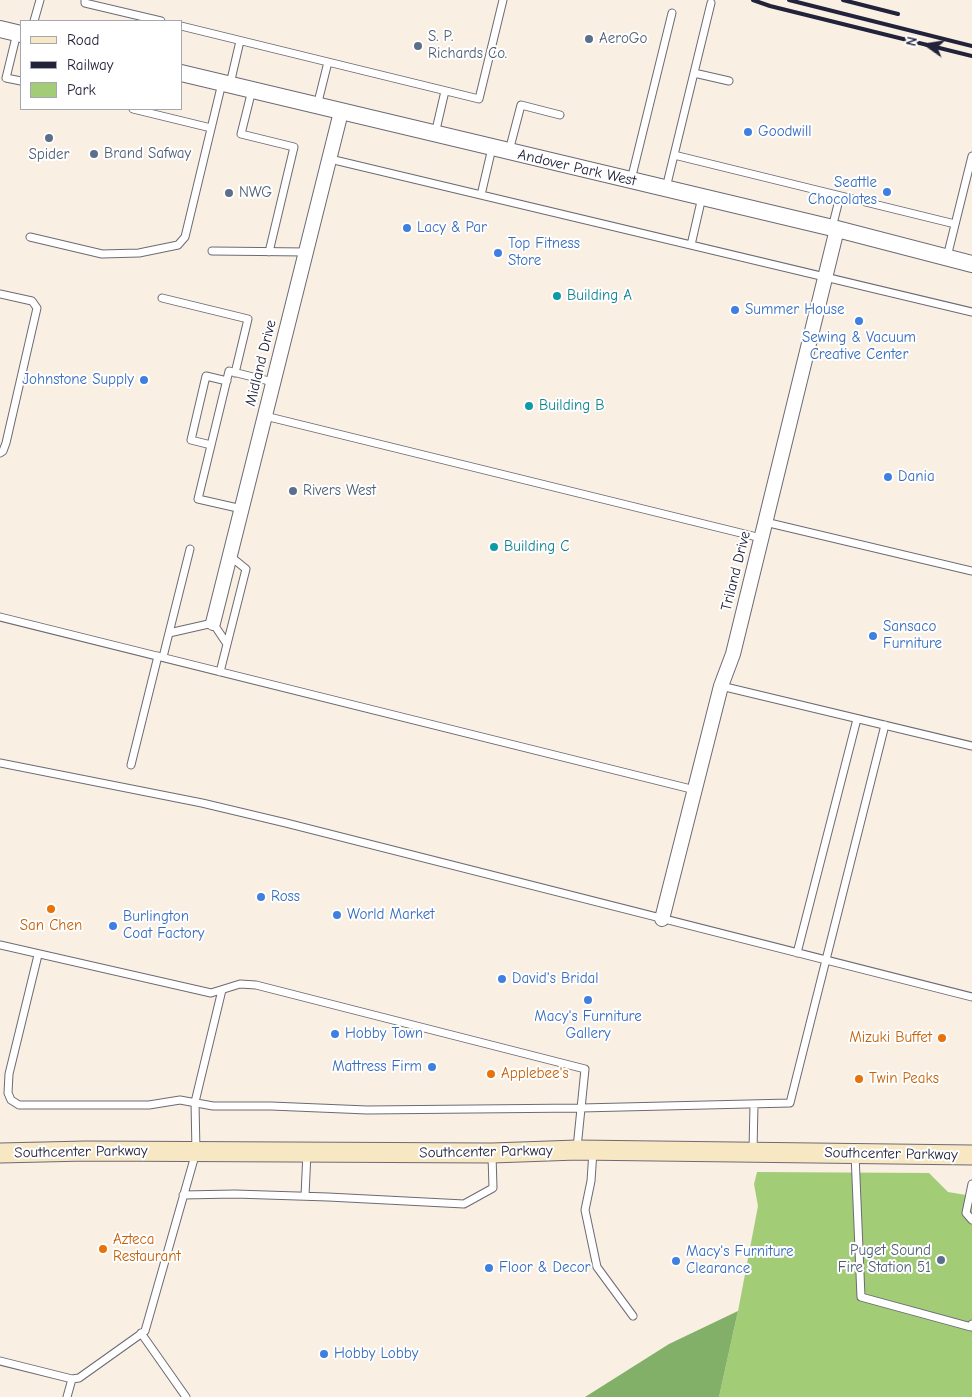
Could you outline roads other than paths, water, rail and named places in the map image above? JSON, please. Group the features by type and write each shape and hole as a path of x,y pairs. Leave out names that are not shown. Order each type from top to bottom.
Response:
{"main road":[{"name":"Southcenter Parkway","path":"0,1153 492,1153 585,1151 972,1155"}],"street":[{"path":"0,28 19,33"},
{"name":"Andover Park West","path":"182,73 702,197 972,264"},
{"name":"Midland Drive","path":"213,623 341,112"},
{"name":"Triland Drive","path":"662,919 761,538 825,277 834,229"}],"lane":[{"path":"34,20 40,0"},
{"path":"85,0 85,3 157,20"},
{"path":"182,26 478,99 503,0"},
{"path":"666,189 711,3"},
{"path":"121,20 123,12"},
{"path":"631,181 672,13"},
{"path":"19,33 3,77 20,81"},
{"path":"30,238 102,254 139,253 178,245 185,237 211,128 240,41"},
{"path":"317,106 328,62"},
{"path":"694,73 729,81"},
{"path":"252,90 241,134 294,147 269,252"},
{"path":"434,134 445,91"},
{"path":"509,152 522,105 560,115"},
{"path":"137,110 211,128"},
{"path":"481,195 492,148"},
{"path":"674,155 955,224"},
{"path":"947,258 972,156"},
{"path":"330,159 972,312"},
{"path":"834,229 840,196"},
{"path":"691,245 702,197"},
{"path":"212,251 306,252"},
{"path":"0,294 32,301 37,308 6,443 3,451 0,453"},
{"path":"162,298 248,319 235,373"},
{"path":"242,509 198,499 229,371 274,382"},
{"path":"211,445 191,440 206,376 227,381"},
{"path":"265,416 761,538"},
{"path":"764,522 972,571"},
{"path":"131,765 169,633 190,549"},
{"path":"220,672 246,569 230,556"},
{"path":"0,617 695,790"},
{"path":"169,633 213,623 228,644"},
{"path":"721,686 972,746"},
{"path":"797,953 857,719"},
{"path":"38,954 9,1074 8,1093 11,1100 19,1105 150,1105 180,1100 213,1106 367,1110 581,1108 790,1103 885,725"},
{"path":"0,763 202,803 972,997"},
{"path":"1,948 38,954 211,994 240,984 256,986 586,1069 581,1108 585,1151 591,1181 585,1210 597,1268 633,1316"},
{"path":"0,1361 72,1379 79,1378 145,1331 196,1152 196,1102 222,990"},
{"path":"0,1072 9,1074"},
{"path":"753,1152 754,1104"},
{"path":"304,1196 307,1152"},
{"path":"184,1196 236,1194 464,1204 493,1188 492,1153"},
{"path":"854,1153 861,1297 971,1327 972,1324"},
{"path":"972,1184 966,1213 972,1220"},
{"path":"141,1334 186,1397"},
{"path":"67,1397 72,1379"}],"railway":[{"path":"753,0 770,6 972,56"},
{"path":"789,0 972,46"},
{"path":"843,0 898,14"}],"place":[{"name":"AeroGo","path":"589,39"},
{"name":"S. P. Richards Co.","path":"418,46"},
{"name":"Goodwill","path":"748,132"},
{"name":"Spider","path":"49,138"},
{"name":"Brand Safway","path":"94,154"},
{"name":"Seattle Chocolates","path":"887,192"},
{"name":"NWG","path":"229,193"},
{"name":"Lacy & Par","path":"407,228"},
{"name":"Top Fitness Store","path":"498,253"},
{"name":"Building A","path":"557,296"},
{"name":"Summer House","path":"735,310"},
{"name":"Sewing & Vacuum Creative Center","path":"859,321"},
{"name":"Johnstone Supply","path":"144,380"},
{"name":"Building B","path":"529,406"},
{"name":"Dania","path":"888,477"},
{"name":"Rivers West","path":"293,491"},
{"name":"Building C","path":"494,547"},
{"name":"Sansaco Furniture","path":"873,636"},
{"name":"Ross","path":"261,897"},
{"name":"San Chen","path":"51,909"},
{"name":"World Market","path":"337,915"},
{"name":"Burlington Coat Factory","path":"113,926"},
{"name":"David's Bridal","path":"502,979"},
{"name":"Macy's Furniture Gallery","path":"588,1000"},
{"name":"Hobby Town","path":"335,1034"},
{"name":"Mizuki Buffet","path":"942,1038"},
{"name":"Mattress Firm","path":"432,1067"},
{"name":"Applebee's","path":"491,1074"},
{"name":"Twin Peaks","path":"859,1079"},
{"name":"Azteca Restaurant","path":"103,1249"},
{"name":"Puget Sound Fire Station 51","path":"941,1260"},
{"name":"Macy's Furniture Clearance","path":"676,1261"},
{"name":"Floor & Decor","path":"489,1268"},
{"name":"Hobby Lobby","path":"324,1354"}]}
